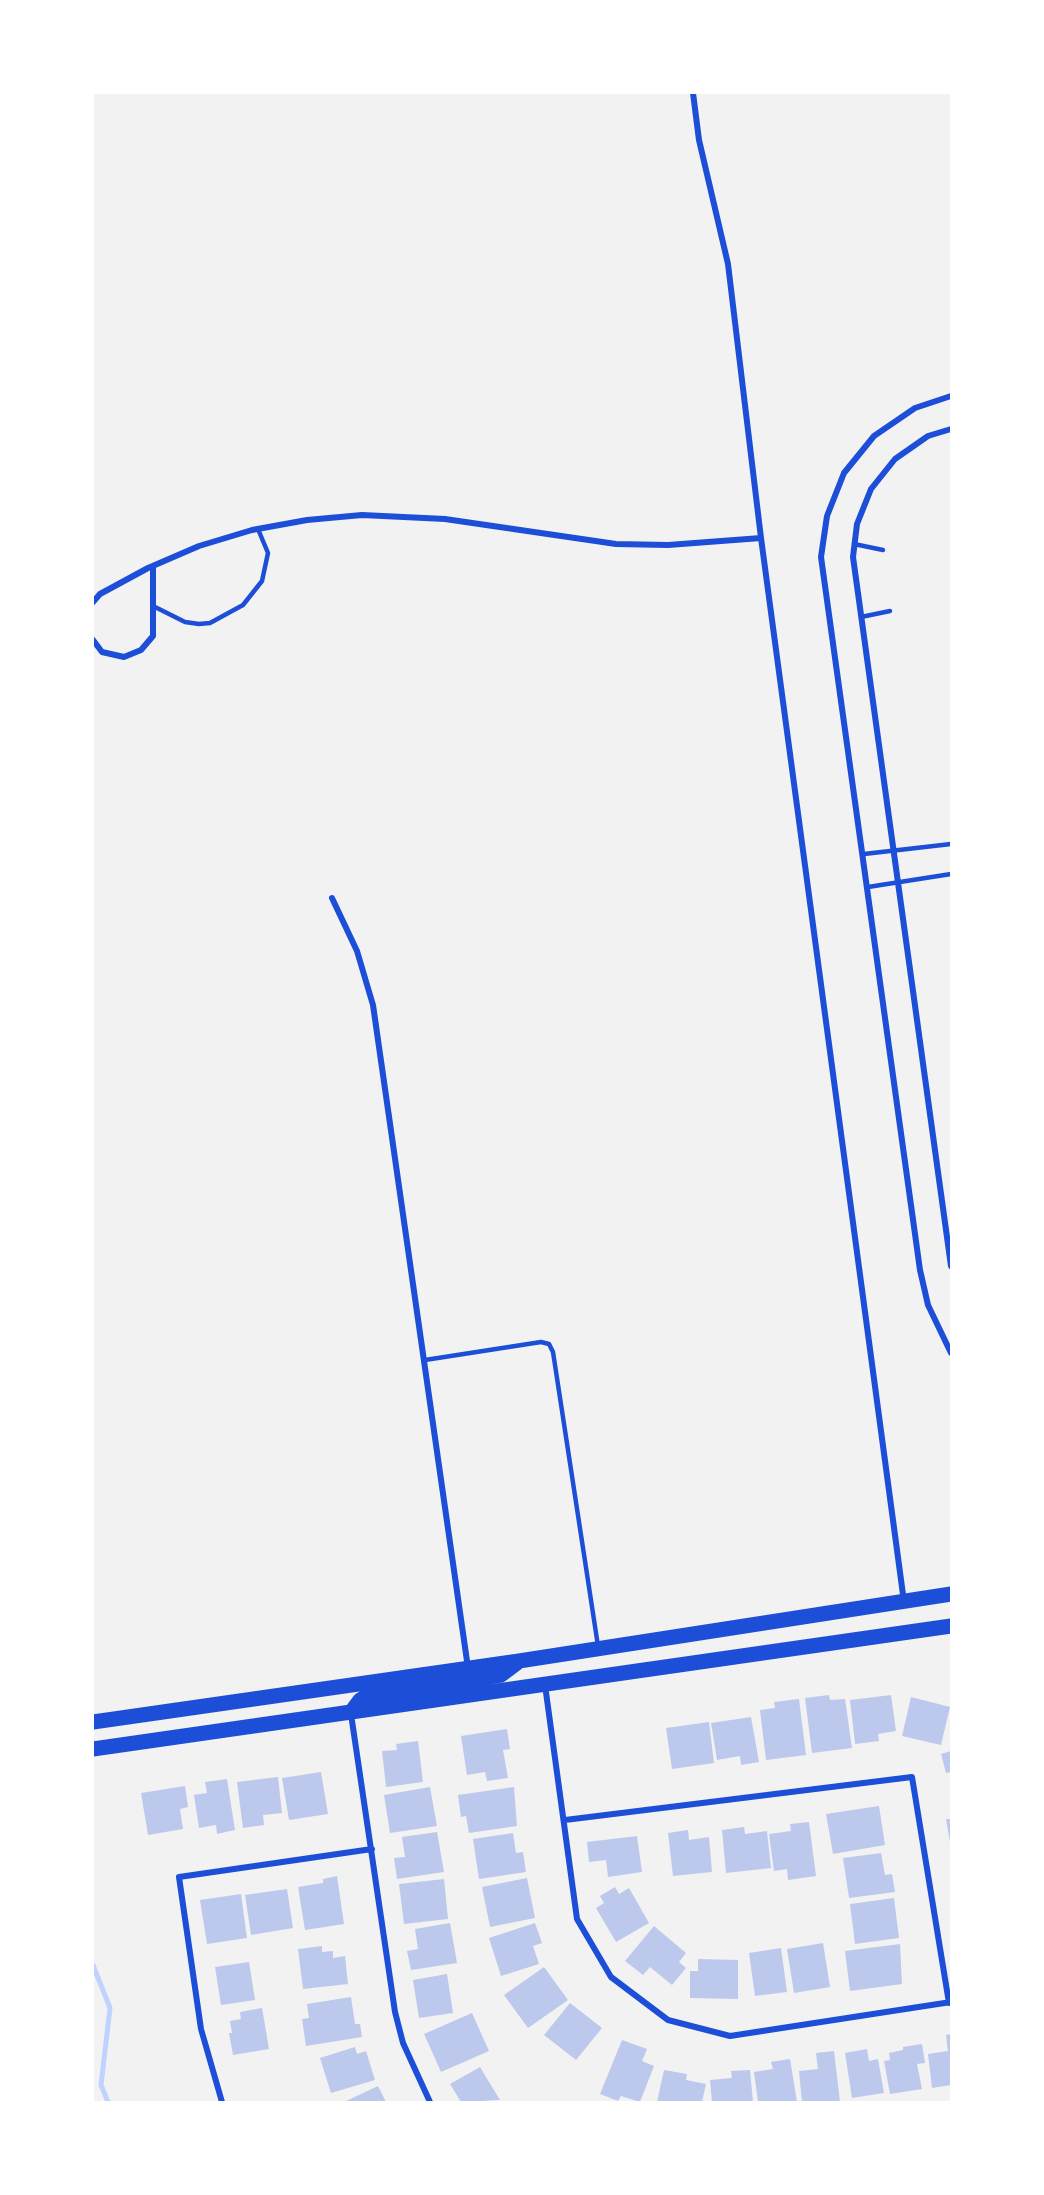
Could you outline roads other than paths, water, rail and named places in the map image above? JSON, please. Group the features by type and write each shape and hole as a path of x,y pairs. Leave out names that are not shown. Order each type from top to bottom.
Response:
{"main road":[{"path":"93,1722 519,1661 951,1594"},
{"path":"93,1749 951,1626"},
{"path":"351,1712 360,1700 367,1696 501,1675 519,1661"}],"street":[{"path":"693,93 699,140 728,264 761,538 904,1602"},
{"path":"951,396 915,408 874,436 844,473 826,516 821,557 920,1270 927,1305 951,1353"},
{"path":"951,429 928,436 895,459 871,489 857,524 853,556 951,1266"},
{"path":"93,602 100,594 153,566 199,546 258,529 307,520 389,515 445,519 616,544 668,544 761,538"},
{"path":"93,640 102,652 124,657 141,650 153,636 153,566"},
{"path":"332,898 357,951 373,1005 468,1668"},
{"path":"544,1684 565,1820 577,1919 611,1977 668,2020 730,2036 950,2003 912,1777 565,1820"},
{"path":"351,1712 395,2012 403,2043 430,2102"},
{"path":"222,2102 201,2029 179,1877 372,1849"}],"lane":[{"path":"153,606 184,622 199,624 210,623 243,605 262,581 268,553 258,529"},
{"path":"855,544 883,550"},
{"path":"861,617 890,611"},
{"path":"864,854 951,844"},
{"path":"868,887 951,874"},
{"path":"425,1360 541,1342 549,1344 555,1364 599,1649"}],"waterway":[{"path":"93,1965 110,2008 101,2085 108,2102"}]}
